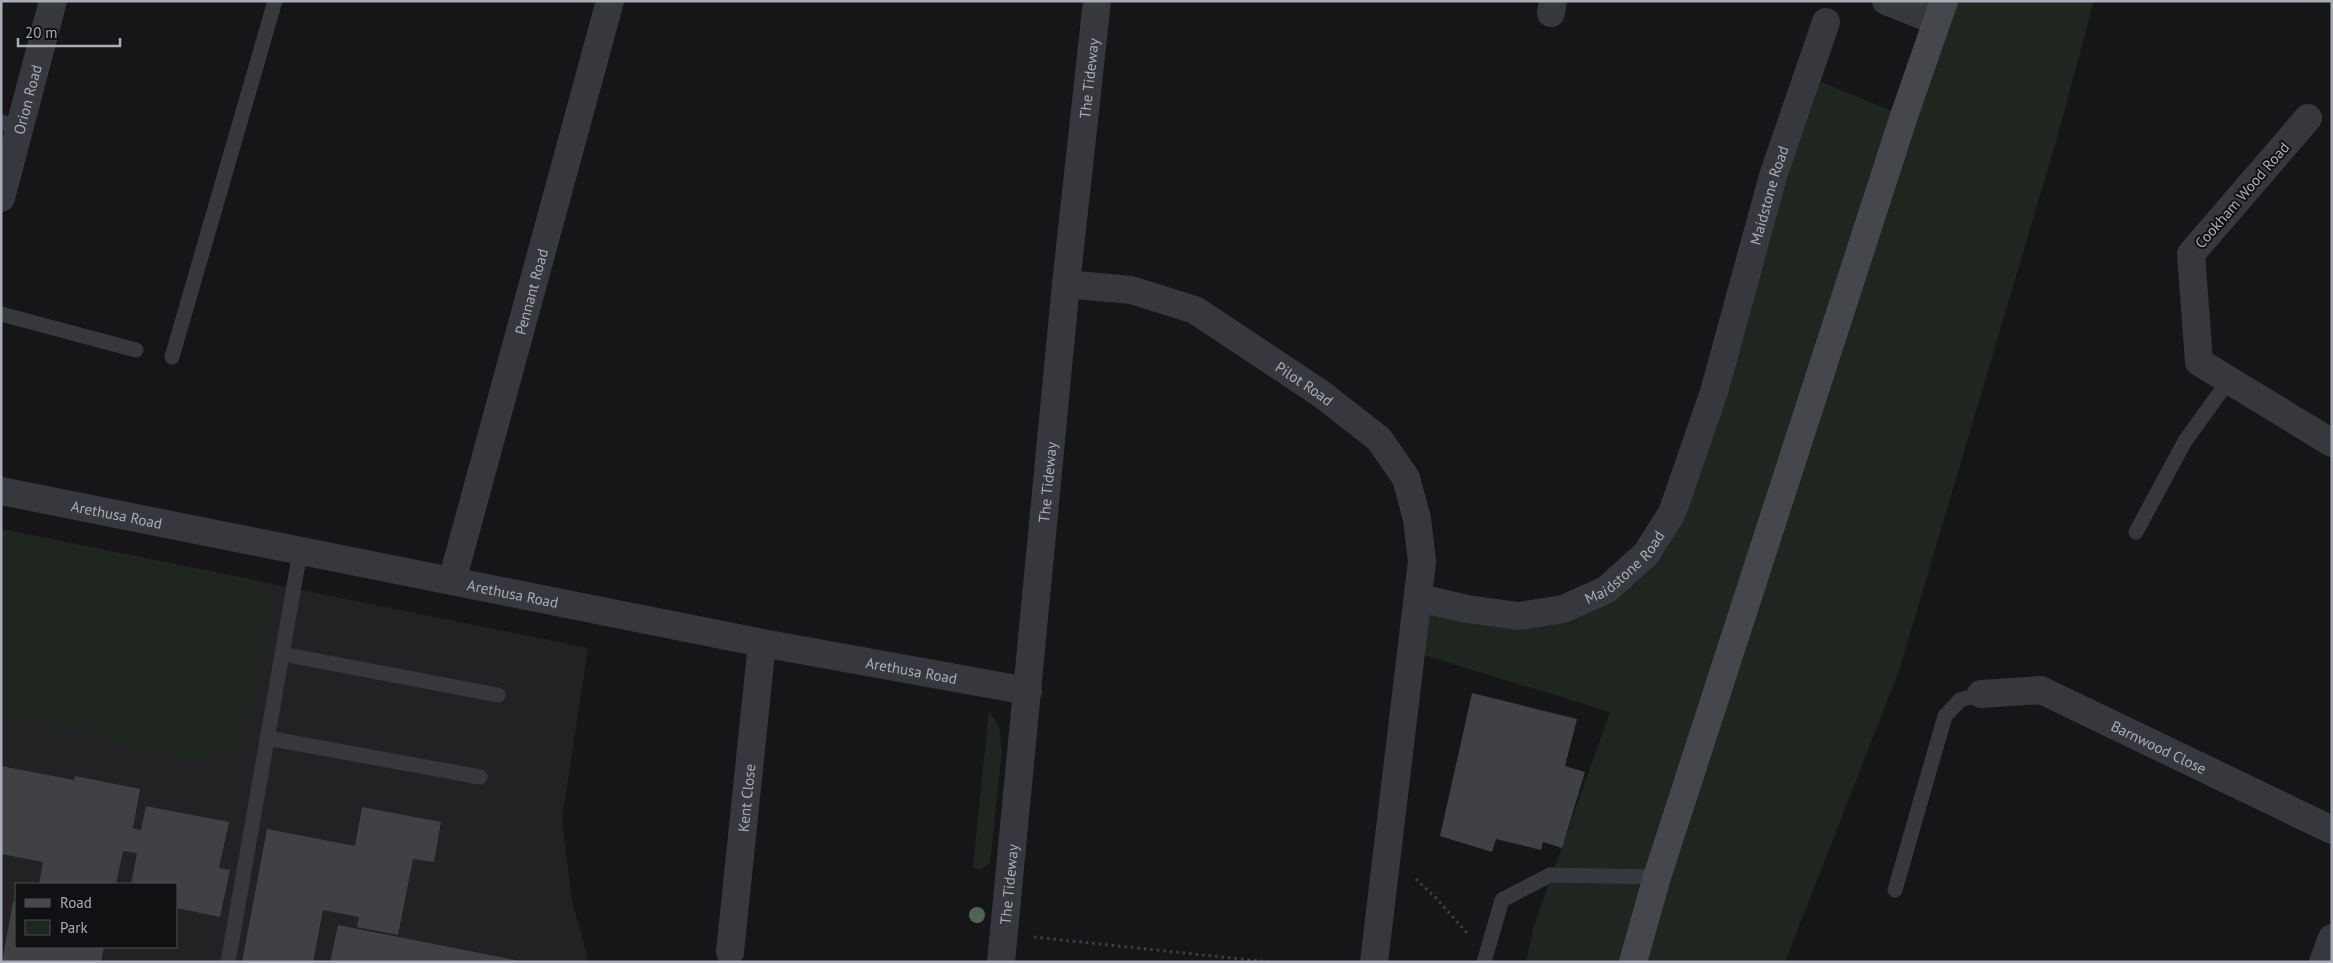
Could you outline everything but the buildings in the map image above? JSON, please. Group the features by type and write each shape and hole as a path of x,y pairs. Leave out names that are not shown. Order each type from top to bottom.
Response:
{"main road":[{"path":"1633,962 1657,877 1940,11"}],"street":[{"name":"Orion Road","path":"1,198 11,125 53,1"},
{"name":"Pennant Road","path":"452,581 610,1"},
{"name":"The Tideway","path":"1001,962 1066,284 1097,1"},
{"path":"1886,1 1940,11"},
{"name":"Maidstone Road","path":"1419,598 1467,609 1519,616 1563,609 1606,590 1646,554 1672,513 1714,392 1773,176 1826,22"},
{"name":"Cookham Wood Road","path":"2308,118 2192,254 2199,362 2332,443"},
{"name":"Pilot Road","path":"1066,284 1131,290 1195,310 1320,393 1379,439 1406,478 1417,519 1422,561 1419,598"},
{"name":"Arethusa Road","path":"1,491 762,643 1028,691"},
{"path":"1374,962 1410,651 1419,598"},
{"name":"Kent Close","path":"730,952 762,643"},
{"name":"Barnwood Close","path":"1982,694 2041,690 2332,830"},
{"path":"2323,962 2332,938"}],"lane":[{"path":"172,357 275,1"},
{"path":"1,314 136,350"},
{"path":"2136,532 2185,441 2229,380"},
{"path":"228,962 300,552"},
{"path":"282,654 498,695"},
{"path":"1895,890 1945,716 1960,700 1982,694"},
{"path":"267,738 480,777"},
{"path":"1484,958 1502,900 1550,875 1657,877"}],"path":[{"path":"1387,852 1436,898 1484,958"},
{"path":"1004,934 1269,962"}],"shaded area":[{"path":"1,529 588,648 562,820 572,901 589,962 1,962"}],"green space":[{"path":"1886,1 2094,1 2057,138 1899,671 1785,962 1526,962 1534,925 1610,712 1410,651 1419,598 1563,609 1646,554 1807,76 1904,116 1936,21"},
{"path":"1,529 260,581 270,608 258,689 234,748 198,761 132,748 46,721 1,711"},
{"path":"989,710 999,727 1002,750 990,863 981,869 973,868"}]}
